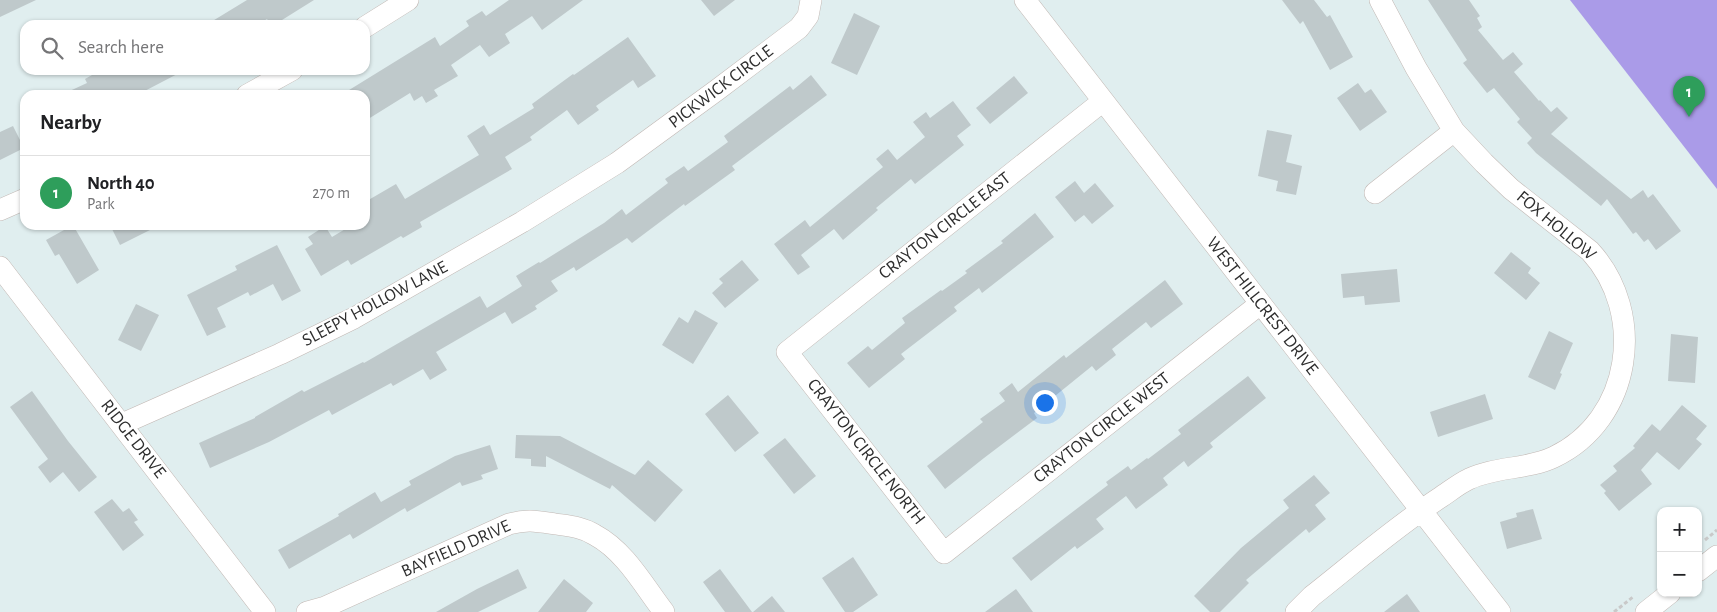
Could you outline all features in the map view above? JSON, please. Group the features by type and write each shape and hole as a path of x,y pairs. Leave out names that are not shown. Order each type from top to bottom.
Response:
{"street":[{"path":"370,24 408,0"},
{"name":"PICKWICK CIRCLE","path":"617,163 799,28 808,16 811,0"},
{"name":"WEST HILLCREST DRIVE","path":"1024,0 1500,612"},
{"name":"FOX HOLLOW","path":"1296,612 1312,596 1420,510 1469,479 1495,471 1534,464 1554,457 1574,445 1602,415 1612,398 1619,380 1625,347 1625,326 1622,310 1614,288 1600,262 1590,251 1510,189 1454,131 1416,68 1380,0"},
{"path":"256,90 283,75"},
{"name":"CRAYTON CIRCLE EAST","path":"787,352 1103,101"},
{"path":"1376,193 1454,131"},
{"name":"SLEEPY HOLLOW LANE","path":"122,424 280,354 354,318 514,227 617,163"},
{"path":"0,210 20,201"},
{"name":"RIDGE DRIVE","path":"0,267 265,612"},
{"name":"CRAYTON CIRCLE WEST","path":"944,553 1260,304"},
{"name":"CRAYTON CIRCLE NORTH","path":"787,352 944,553"},
{"name":"BAYFIELD DRIVE","path":"307,612 325,607 509,524 526,520 578,527 594,534 611,545 625,560 664,612"},
{"path":"1702,568 1717,556"},
{"path":"1646,612 1665,597"}],"path":[{"path":"1702,542 1717,530"}],"shaded area":[{"path":"1570,0 1717,0 1717,189"}],"building":[{"path":"0,0 36,0 0,17"},
{"path":"247,0 314,0 282,20 214,20"},
{"path":"509,0 583,0 542,30 532,16 505,34 510,43 489,57 480,45 451,65 458,76 434,90 438,96 426,103 422,96 414,101 410,93 370,118 370,90 349,90 435,37 440,46 469,26 466,21 482,11 486,16"},
{"path":"701,0 735,0 714,16"},
{"path":"1282,0 1314,0 1327,17 1330,15 1353,57 1330,70 1303,21 1300,24"},
{"path":"1428,0 1469,0 1480,16 1477,18 1482,27 1478,30 1503,60 1513,52 1523,64 1514,72 1551,112 1557,107 1568,118 1551,134 1631,199 1643,190 1648,198 1653,194 1681,231 1656,250 1648,239 1644,242 1636,232 1633,234 1607,199 1601,206 1536,153 1527,143 1532,138 1517,122 1520,119 1494,88 1487,93 1463,63 1467,60"},
{"path":"854,13 880,26 857,75 831,63"},
{"path":"628,37 656,76 638,88 633,80 596,106 599,110 578,125 567,110 530,137 532,140 505,157 512,169 420,222 422,227 403,238 401,236 351,265 348,260 321,276 305,249 313,244 308,237 319,230 328,230 332,237 344,230 370,230 370,199 396,184 405,199 479,155 467,136 484,125 490,135 534,108 532,104"},
{"path":"92,75 175,75 147,90 72,90 87,83 85,79"},
{"path":"811,75 827,95 732,166 735,170 685,206 684,204 632,243 627,238 576,271 574,267 551,281 558,291 535,306 537,309 512,324 505,312 436,352 447,370 430,380 423,369 393,386 391,383 332,415 329,410 269,442 210,468 199,443 255,418 302,390 304,392 364,363 480,296 487,308 522,286 516,276 604,223 622,209 626,215 668,183 665,179 684,166 688,171 728,142 724,136 790,86 793,90"},
{"path":"1014,76 1028,93 990,124 976,108"},
{"path":"1358,83 1365,93 1371,89 1387,112 1360,131 1337,98"},
{"path":"953,101 971,125 957,136 964,145 915,184 911,179 876,208 878,210 843,240 834,229 801,255 810,267 798,275 774,244 805,220 810,227 883,167 876,159 888,149 897,160 925,137 913,122 926,112 930,118"},
{"path":"13,126 20,140 20,150 0,160 0,132"},
{"path":"1267,130 1292,135 1286,162 1302,166 1296,195 1276,191 1278,181 1258,176"},
{"path":"1075,181 1084,193 1095,183 1114,206 1092,224 1084,215 1075,222 1055,197"},
{"path":"1035,213 1054,237 982,293 979,288 954,307 957,311 901,354 905,359 869,388 847,363 868,346 872,350 905,323 902,318 967,273 965,271 1003,243 1001,241"},
{"path":"64,230 76,230 99,270 77,284 59,254 55,256 46,240"},
{"path":"112,230 150,230 120,245"},
{"path":"277,245 301,291 282,301 273,284 250,296 248,292 217,308 226,327 207,336 187,295 237,270 235,266"},
{"path":"1511,252 1531,268 1528,273 1540,283 1526,300 1494,273"},
{"path":"742,260 759,280 725,308 712,293 723,283 719,279"},
{"path":"1397,269 1400,302 1365,305 1364,296 1343,298 1341,274"},
{"path":"1165,280 1183,304 1151,328 1146,322 1112,349 1116,355 1096,371 1092,366 1034,413 1037,418 945,489 927,466 983,422 980,419 1005,401 999,393 1012,383 1018,392 1064,355 1066,358"},
{"path":"136,304 159,315 141,351 118,340"},
{"path":"695,310 718,323 693,364 662,345 679,317 688,323"},
{"path":"1549,331 1573,343 1555,390 1528,377"},
{"path":"1671,334 1698,337 1695,383 1668,381"},
{"path":"1248,376 1266,398 1210,443 1213,447 1188,467 1184,461 1163,478 1168,485 1136,509 1126,496 1096,519 1104,529 1077,549 1075,546 1031,581 1012,558 1108,485 1106,482 1128,466 1131,470 1181,434 1178,430"},
{"path":"32,391 97,477 79,492 63,472 50,483 38,467 48,459 10,407"},
{"path":"1485,394 1493,419 1438,437 1430,412"},
{"path":"728,395 759,433 735,452 705,414"},
{"path":"1682,405 1707,426 1696,439 1702,444 1679,470 1657,452 1641,470 1652,484 1619,511 1600,485 1617,471 1613,466 1635,448 1633,446 1652,424 1660,431"},
{"path":"516,435 560,436 635,475 648,460 683,490 655,522 612,485 610,489 546,456 546,467 531,466 531,459 515,458"},
{"path":"785,438 816,476 794,494 763,455"},
{"path":"490,445 498,469 481,475 483,479 462,486 460,482 407,512 405,508 353,539 350,534 289,569 278,550 339,516 338,514 375,492 381,502 411,485 409,481 455,456"},
{"path":"1314,475 1330,493 1315,505 1326,519 1309,533 1306,529 1246,580 1249,583 1220,612 1210,612 1194,596 1241,548 1289,508 1283,500"},
{"path":"112,499 123,512 129,508 138,520 134,522 144,535 123,551 94,512"},
{"path":"1533,509 1542,539 1507,549 1500,522 1517,517 1516,513"},
{"path":"853,557 878,595 853,612 845,612 822,578"},
{"path":"518,569 527,588 478,612 436,612 477,589"},
{"path":"720,569 752,612 725,612 703,582"},
{"path":"564,579 593,603 586,612 538,612"},
{"path":"1016,589 1033,612 985,612"},
{"path":"1407,594 1420,612 1384,612"},
{"path":"772,596 785,612 753,612"}],"place":[{"name":"North 40","path":"1689,117"}]}
